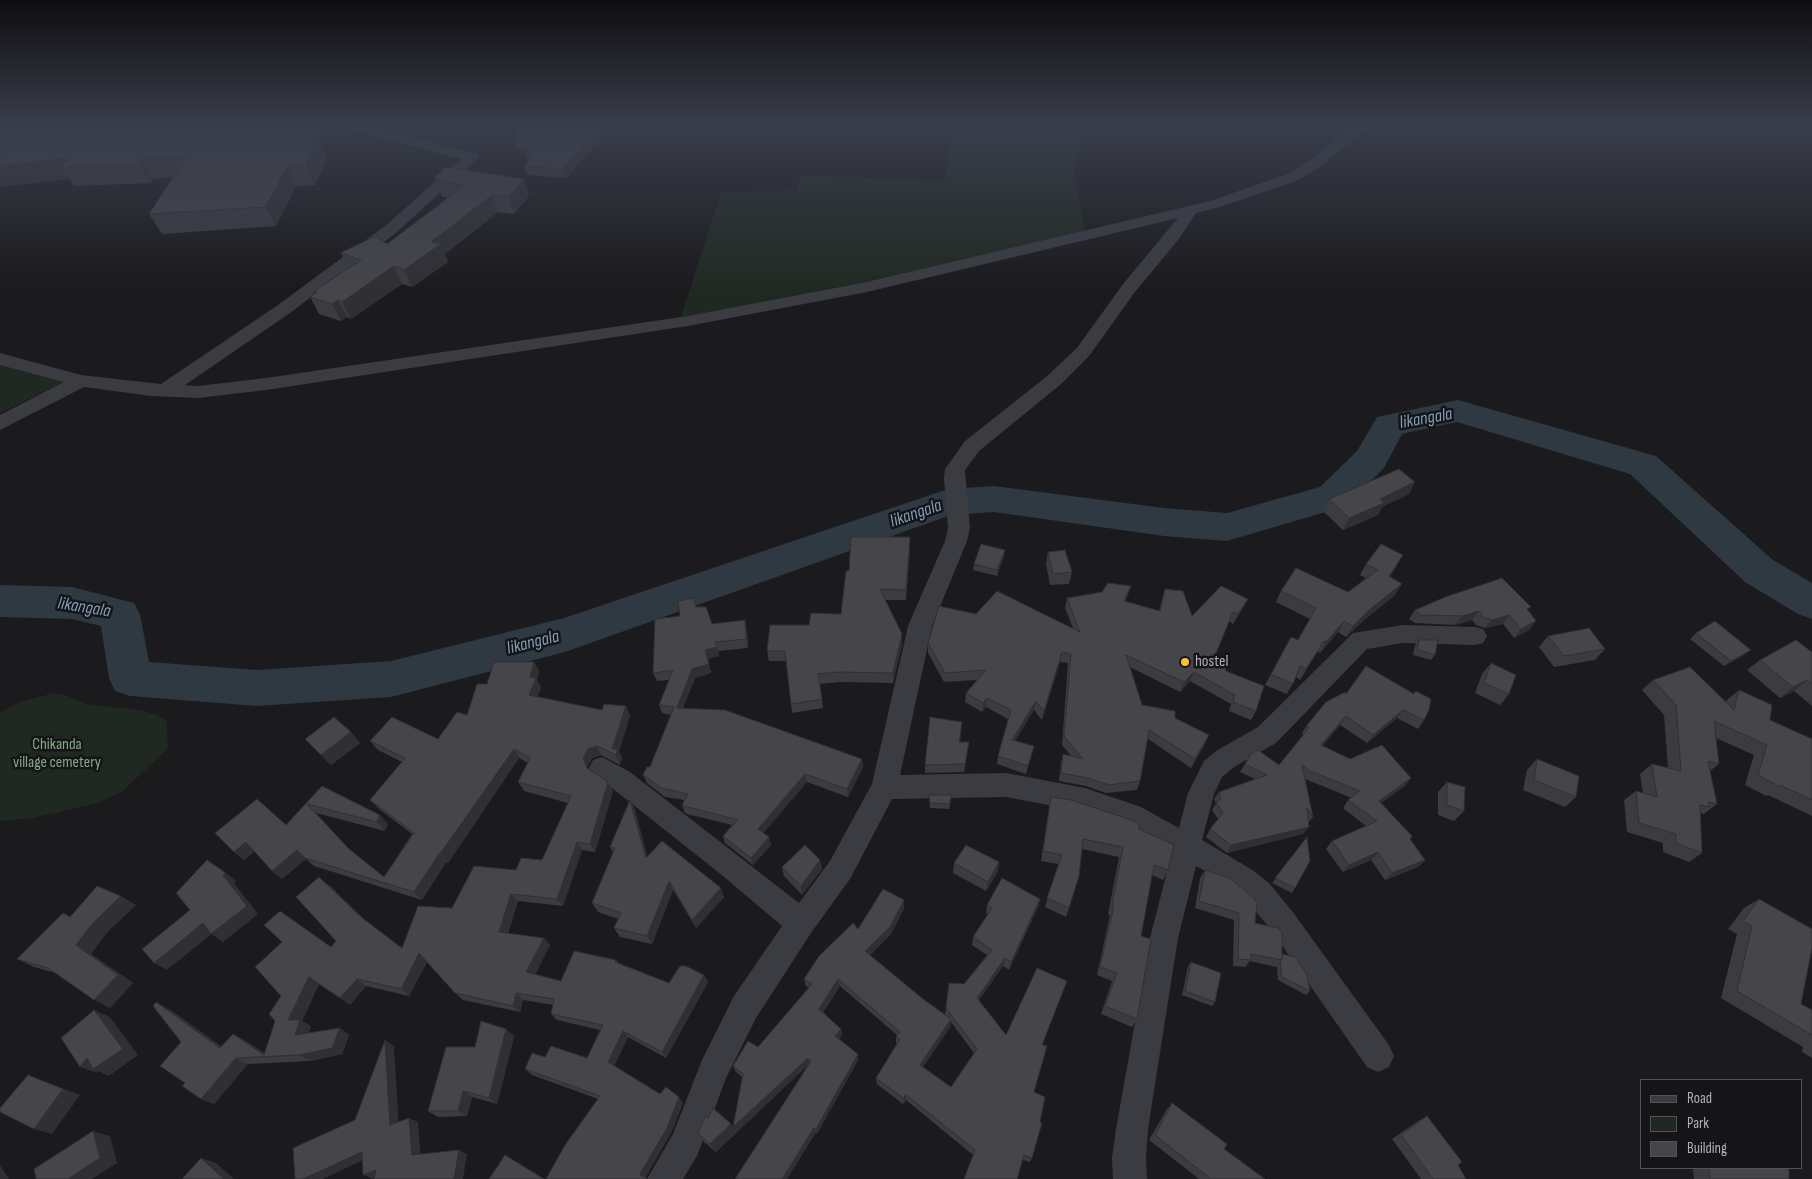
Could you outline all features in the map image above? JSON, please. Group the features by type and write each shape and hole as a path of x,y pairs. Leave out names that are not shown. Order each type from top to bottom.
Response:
{"street":[{"path":"164,391 284,308 391,229 444,181"},
{"path":"0,359 81,381 164,391 198,392 249,387 688,321 868,287 1190,211 1283,181"},
{"path":"664,1179 685,1144 713,1071 745,1008 801,922 840,870 884,787 920,626 956,541 959,528 955,469 962,458 987,433 1053,381 1083,352 1129,288 1172,238 1190,211"},
{"path":"0,423 81,381"},
{"path":"1130,1179 1129,1158 1132,1129 1164,938 1201,793 1213,769 1225,759 1267,735 1361,640 1403,634 1475,636"},
{"path":"602,768 621,780 801,922"},
{"path":"884,787 1006,785 1086,800 1120,811 1228,869 1259,894 1282,921 1378,1056"}],"green space":[{"path":"799,181 1075,181 1085,231 845,290 681,317 721,193 797,190"},
{"path":"0,359 73,378 0,413"},
{"name":"Chikanda village cemetery","path":"54,693 66,695 85,704 139,710 158,715 167,722 168,748 122,792 98,803 33,818 0,821 0,713 19,702"}],"building":[{"path":"171,181 280,181 266,207 149,214"},
{"path":"443,181 522,181 508,197 492,195 431,242 441,244 404,270 394,266 342,302 338,300 332,304 310,297 317,292 314,291 361,260 341,253 376,236 387,244 464,186"},
{"path":"1399,469 1415,482 1380,499 1384,503 1349,518 1329,499"},
{"path":"851,537 910,537 906,590 880,589 902,634 893,673 838,672 818,674 822,699 791,704 785,651 767,651 770,625 809,625 811,613 841,614 846,571 849,571"},
{"path":"981,544 1005,550 997,570 974,564"},
{"path":"1381,544 1403,555 1389,576 1402,584 1369,610 1353,626 1344,621 1326,642 1324,641 1306,669 1300,666 1293,684 1271,674 1291,637 1298,640 1316,608 1281,591 1296,568 1348,592 1378,570 1366,564"},
{"path":"1065,550 1072,572 1053,574 1048,552"},
{"path":"1502,578 1531,607 1527,609 1536,621 1521,629 1509,615 1492,620 1483,617 1479,611 1462,616 1421,615 1415,610 1448,596"},
{"path":"1108,583 1131,586 1124,601 1160,611 1165,589 1183,591 1192,616 1221,586 1248,599 1238,614 1233,612 1212,663 1225,662 1226,671 1264,686 1256,711 1233,702 1235,695 1194,672 1184,682 1126,655 1142,705 1175,711 1175,718 1209,735 1195,759 1149,730 1140,781 1109,785 1088,778 1061,773 1063,754 1083,759 1064,736 1071,654 1062,652 1044,711 1036,701 1012,740 1034,746 1028,766 998,756 1011,710 987,698 983,703 966,693 986,670 945,673 928,643 939,606 976,614 997,591 1080,632 1067,598 1102,592"},
{"path":"693,598 696,607 706,607 712,624 745,620 746,639 715,642 717,647 705,650 709,664 692,669 677,708 725,710 862,759 847,789 805,774 758,829 769,837 751,858 723,836 738,820 684,806 682,805 688,794 661,788 643,775 647,767 650,767 674,707 659,705 673,670 653,673 655,619 680,616 678,601"},
{"path":"1715,621 1751,650 1731,661 1696,633"},
{"path":"1589,628 1605,649 1564,656 1548,636"},
{"path":"1419,640 1438,640 1435,655 1417,649"},
{"path":"1796,640 1812,652 1812,684 1807,680 1793,687 1760,660"},
{"path":"494,662 534,662 530,677 536,678 529,695 602,710 604,704 626,706 612,749 618,749 616,755 597,746 588,749 583,758 587,768 608,782 590,844 577,842 557,899 511,894 499,932 544,938 526,972 561,981 574,951 616,960 615,962 669,983 680,966 686,966 704,975 662,1052 623,1031 608,1062 660,1094 666,1087 679,1097 667,1128 640,1174 646,1177 644,1179 546,1179 565,1145 600,1096 525,1069 532,1053 545,1057 551,1046 587,1058 603,1025 551,1014 554,999 516,993 513,1006 455,993 419,953 401,989 357,979 340,998 309,977 288,1020 300,1020 295,1035 340,1028 332,1048 299,1055 236,1058 201,1099 182,1086 185,1083 160,1066 181,1042 153,1006 156,1002 220,1048 233,1034 264,1055 275,1021 269,1014 281,996 255,967 282,942 264,925 280,911 331,947 336,941 296,897 319,877 361,917 402,948 418,906 452,908 474,866 516,870 521,858 542,860 571,796 518,782 530,758 514,749 414,892 305,858 297,850 272,871 246,842 234,852 215,833 257,799 286,825 322,786 380,815 377,822 307,804 348,848 384,877 414,833 370,800 405,758 370,741 392,717 438,739 457,712 467,715 477,684 487,684"},
{"path":"1491,663 1516,675 1509,694 1484,683"},
{"path":"1366,666 1414,694 1416,691 1431,699 1429,710 1424,720 1403,710 1373,735 1346,716 1321,745 1350,759 1382,745 1411,778 1379,801 1412,836 1410,839 1425,860 1392,873 1378,852 1349,865 1332,841 1377,821 1348,800 1360,791 1310,771 1302,765 1313,817 1307,808 1309,827 1231,845 1210,829 1223,813 1216,802 1221,799 1219,792 1267,775 1245,764 1251,754 1258,750 1279,765 1309,728 1307,725 1326,702 1345,692 1346,694"},
{"path":"1690,667 1734,710 1739,690 1772,705 1770,720 1812,739 1812,800 1780,785 1780,787 1758,775 1767,745 1714,721 1719,764 1708,761 1717,804 1708,802 1709,807 1700,805 1702,853 1676,843 1676,834 1639,823 1636,791 1657,797 1652,764 1681,771 1676,705 1653,680"},
{"path":"334,717 351,732 321,755 305,739"},
{"path":"930,717 962,722 959,742 969,742 965,764 925,765"},
{"path":"1537,759 1579,776 1576,797 1534,780"},
{"path":"1447,782 1465,787 1464,811 1447,805"},
{"path":"929,795 952,795 949,804 930,803"},
{"path":"1051,797 1071,800 1134,821 1139,824 1139,829 1174,845 1168,870 1154,865 1141,936 1151,939 1137,1019 1105,1006 1117,973 1100,967 1114,906 1112,905 1123,847 1083,839 1079,876 1069,908 1047,898 1062,855 1043,851"},
{"path":"630,800 646,858 662,841 721,888 692,920 669,881 647,936 614,928 621,913 592,903 615,848 610,847"},
{"path":"1307,837 1310,861 1295,888 1275,878"},
{"path":"805,845 820,860 801,886 782,867"},
{"path":"966,845 999,862 988,882 954,863"},
{"path":"207,860 226,873 223,875 247,906 211,934 203,923 154,963 142,949 190,910 176,893"},
{"path":"1205,870 1229,878 1253,897 1257,903 1255,923 1278,928 1282,933 1282,960 1251,954 1251,960 1238,959 1239,913 1199,901"},
{"path":"1002,878 1040,899 1011,962 1005,958 977,998 1006,1035 1037,968 1067,981 1042,1045 1047,1046 1034,1092 1045,1097 1040,1122 1042,1123 1032,1158 1024,1155 1017,1179 964,1179 975,1150 906,1095 903,1098 876,1078 900,1039 896,1037 900,1032 838,979 819,1009 841,1029 835,1036 858,1054 816,1129 814,1128 782,1179 735,1179 811,1061 808,1058 733,1127 743,1074 733,1066 748,1041 758,1047 812,984 804,979 819,956 853,923 858,929 883,889 904,900 890,927 865,951 923,999 951,1019 920,1065 951,1087 977,1049 946,1008 949,983 964,984 992,950 973,937 992,908 987,905"},
{"path":"97,886 121,896 92,924 76,945 118,975 94,1000 48,968 17,959 63,913 70,917"},
{"path":"1759,899 1812,929 1812,948 1801,1004 1812,1010 1812,1035 1737,991 1752,926 1743,921"},
{"path":"1282,954 1295,957 1307,975 1310,991 1282,977 1280,962"},
{"path":"1191,962 1221,973 1215,1002 1185,991"},
{"path":"94,1010 123,1049 93,1069 87,1058 80,1067 61,1038"},
{"path":"481,1021 506,1029 489,1098 463,1091 458,1111 428,1111 446,1047 475,1047"},
{"path":"385,1040 390,1125 409,1118 412,1155 459,1150 454,1179 374,1179 376,1170 363,1175 362,1152 303,1179 295,1179 293,1148 355,1120"},
{"path":"28,1075 63,1089 34,1129 0,1112 0,1108"},
{"path":"1172,1103 1227,1144 1224,1149 1265,1179 1211,1179 1155,1135"},
{"path":"713,1108 731,1124 710,1144 698,1134 705,1116 708,1118"},
{"path":"1427,1116 1462,1162 1458,1165 1466,1179 1433,1179 1401,1135"},
{"path":"93,1131 100,1158 68,1179 36,1179 34,1169"},
{"path":"505,1155 544,1179 489,1179"},
{"path":"201,1158 224,1179 182,1179"},
{"path":"1709,1169 1789,1169 1789,1179 1710,1179"}],"waterway":[{"name":"likangala","path":"0,601 72,603 120,614 130,678 257,688 391,679 565,635 948,502 994,499 1164,522 1227,527 1333,497 1371,459 1389,425 1458,411 1643,465 1759,571 1812,603"}],"place":[{"name":"hostel","path":"1185,662"}]}
